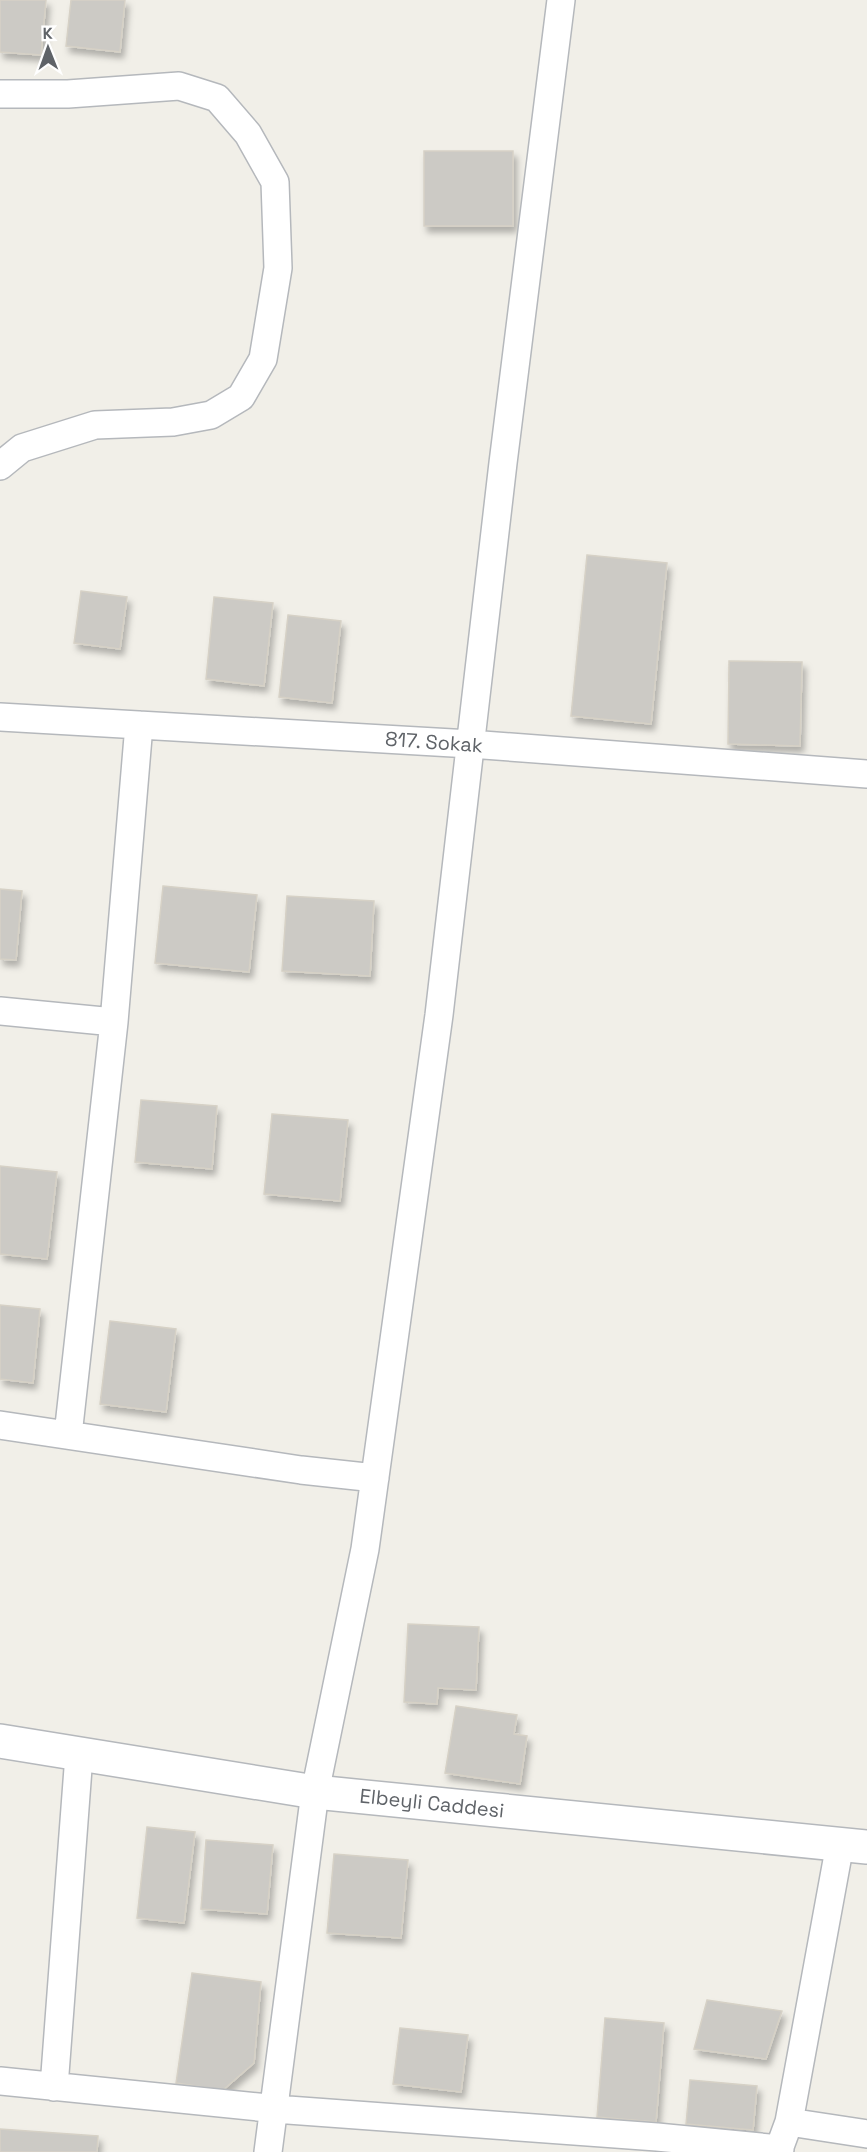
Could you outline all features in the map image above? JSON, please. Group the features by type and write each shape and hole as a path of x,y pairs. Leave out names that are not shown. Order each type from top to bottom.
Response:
{"street":[{"path":"268,2152 315,1792 365,1549 439,1015 503,463 561,0"},
{"path":"0,94 68,94 179,86 217,98 248,134 275,182 278,268 264,359 241,397 211,415 173,422 95,425 22,448 0,466"},
{"name":"817. Sokak","path":"0,717 471,744 867,774"},
{"path":"68,1435 114,1022 139,724"},
{"path":"0,1011 114,1022"},
{"path":"0,1425 300,1470 375,1478"},
{"name":"Elbeyli Caddesi","path":"0,1741 315,1792 854,1845"},
{"path":"54,2087 79,1755"},
{"path":"0,2081 273,2109 657,2137 779,2150 789,2122 854,1845"},
{"path":"789,2122 867,2134"}],"building":[{"path":"0,0 46,0 41,55 0,52"},
{"path":"71,0 125,0 120,52 66,46"},
{"path":"424,151 513,151 513,226 424,226"},
{"path":"587,555 667,563 651,724 571,716"},
{"path":"81,591 127,597 120,649 74,643"},
{"path":"214,597 273,603 264,686 206,679"},
{"path":"288,615 341,621 332,703 279,697"},
{"path":"729,661 802,662 800,746 728,744"},
{"path":"163,886 257,895 249,972 155,963"},
{"path":"0,889 22,891 16,960 0,959"},
{"path":"287,896 374,901 370,976 282,971"},
{"path":"141,1100 217,1106 212,1169 135,1162"},
{"path":"272,1114 348,1120 340,1201 264,1194"},
{"path":"0,1166 57,1172 47,1259 0,1254"},
{"path":"0,1305 40,1309 33,1383 0,1379"},
{"path":"110,1321 176,1329 166,1412 100,1404"},
{"path":"408,1624 479,1627 476,1690 438,1688 437,1704 404,1702"},
{"path":"456,1706 517,1715 514,1734 527,1736 520,1784 445,1773"},
{"path":"147,1827 195,1832 184,1923 137,1918"},
{"path":"206,1840 273,1845 267,1914 201,1909"},
{"path":"334,1854 408,1860 401,1938 327,1933"},
{"path":"192,1973 261,1982 254,2063 223,2090 176,2083"},
{"path":"707,2000 782,2011 766,2059 694,2049"},
{"path":"605,2018 664,2023 656,2122 597,2117"},
{"path":"400,2028 468,2035 461,2092 393,2084"},
{"path":"690,2080 757,2086 753,2130 686,2124"},
{"path":"0,2129 98,2136 97,2152 0,2152"}]}
